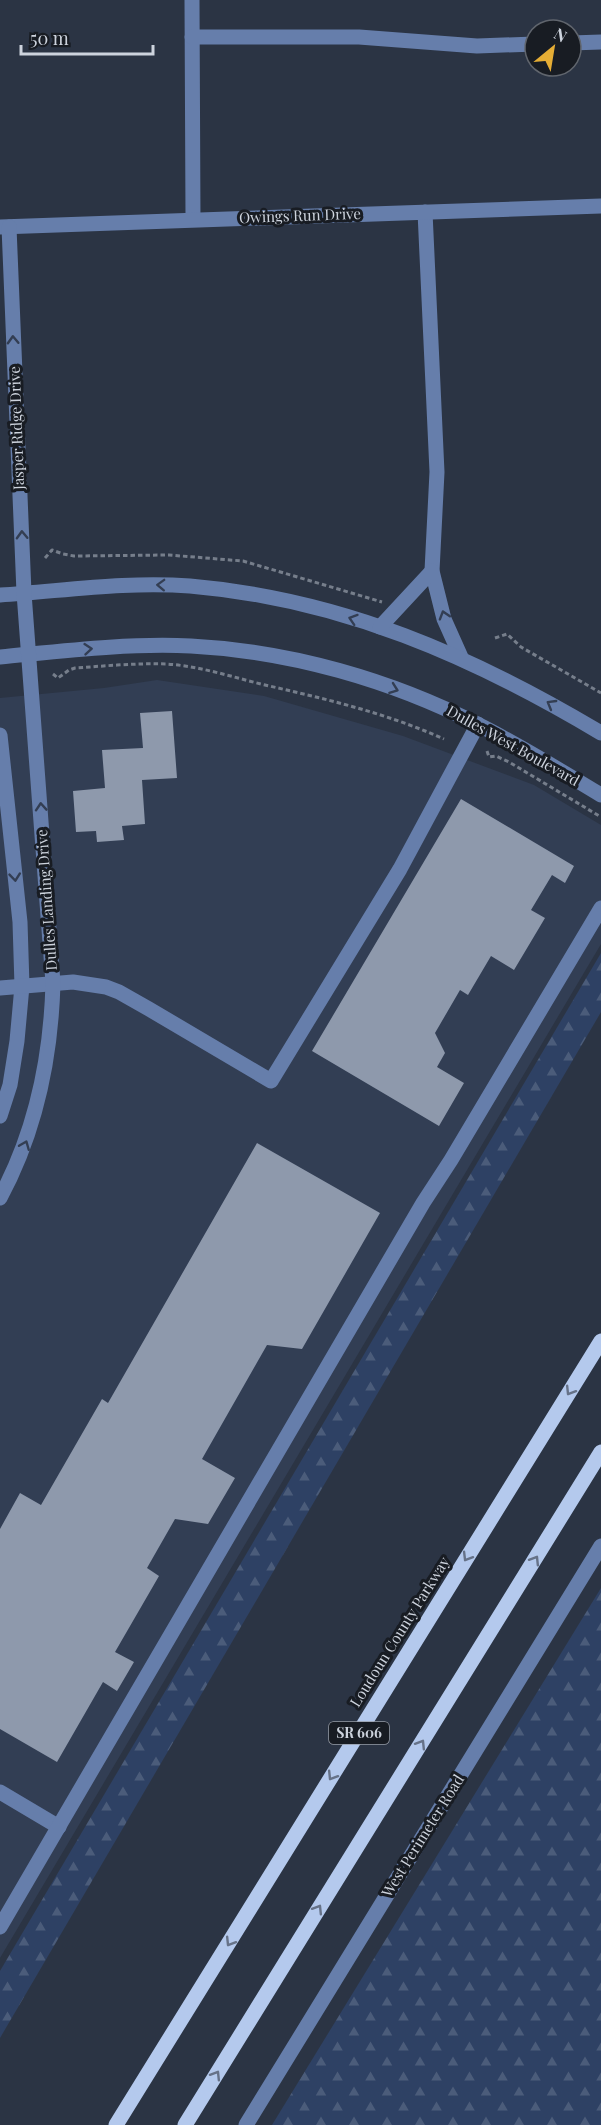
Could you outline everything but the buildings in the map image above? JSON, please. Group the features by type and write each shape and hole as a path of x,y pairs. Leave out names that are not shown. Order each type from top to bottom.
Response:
{"main road":[{"name":"Loudoun County Parkway","path":"116,2125 601,1341"},
{"path":"185,2125 601,1452"}],"street":[{"path":"192,0 193,219"},
{"path":"192,37 359,37 477,46 523,44"},
{"path":"583,43 601,42"},
{"name":"Owings Run Drive","path":"4,227 601,206"},
{"path":"426,212 437,472 432,571 444,619 461,657"},
{"name":"Jasper Ridge Drive","path":"4,227 24,594"},
{"path":"380,627 432,571"},
{"path":"0,595 141,585 189,586 290,601 411,636 461,657 601,733"},
{"name":"Dulles Landing Drive","path":"0,1198 29,1134 42,1085 52,1020 53,983 24,594"},
{"name":"Dulles West Boulevard","path":"0,657 103,647 191,646 274,656 348,673 396,689 478,724 601,795"},
{"path":"0,988 53,983 93,985 118,992 271,1081 400,869 478,724"},
{"name":"Dulles Landing Drive","path":"0,735 20,922 22,986 10,1084 0,1116"},
{"path":"0,1927 423,1203 601,908"},
{"name":"West Perimeter Road","path":"246,2125 601,1546"},
{"path":"0,1792 59,1827"}],"path":[{"path":"45,558 52,550 74,556 169,555 243,561 399,607"},
{"path":"495,638 507,634 521,647 601,693"},
{"path":"52,674 58,678 75,668 128,665 165,664 196,668 342,702 384,715 444,739"},
{"path":"487,751 489,757 496,756 509,762 601,817"}],"shaded area":[{"path":"157,680 264,696 403,736 534,785 601,825 601,944 0,1958 0,698 104,688"}],"green space":[{"path":"601,953 601,1012 0,2038 0,1971"},
{"path":"601,1588 601,2125 272,2125"}]}
